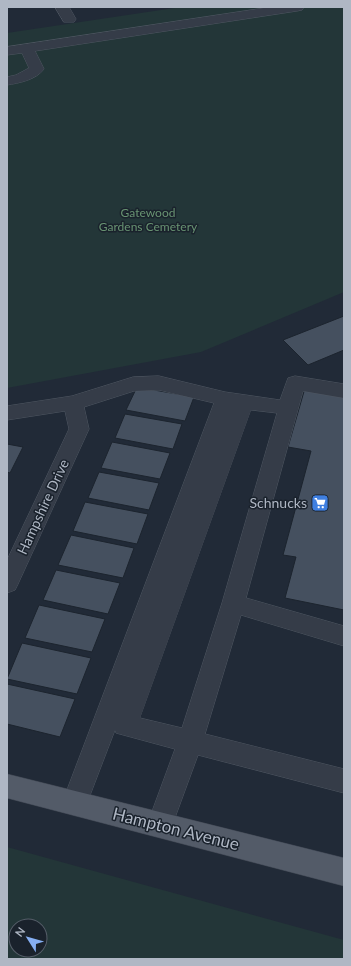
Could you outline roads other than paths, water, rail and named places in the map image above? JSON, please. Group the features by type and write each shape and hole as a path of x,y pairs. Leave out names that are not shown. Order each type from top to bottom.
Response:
{"main road":[{"name":"Hampton Avenue","path":"7,786 344,872"}],"street":[{"path":"62,7 69,19"},
{"path":"7,50 297,7"},
{"path":"7,80 21,78 36,69 27,48"},
{"path":"7,413 73,403 133,384 159,383 234,400 287,408"},
{"path":"160,825 190,742 233,603 295,383 344,391"},
{"path":"234,400 126,725 344,781"},
{"path":"75,803 234,400"},
{"name":"Hampshire Drive","path":"7,584 79,429 73,403"},
{"path":"233,603 344,636"}],"place":[{"name":"Schnucks","path":"320,503"}],"park label":[{"name":"Gatewood Gardens Cemetery","path":"148,220"}]}
